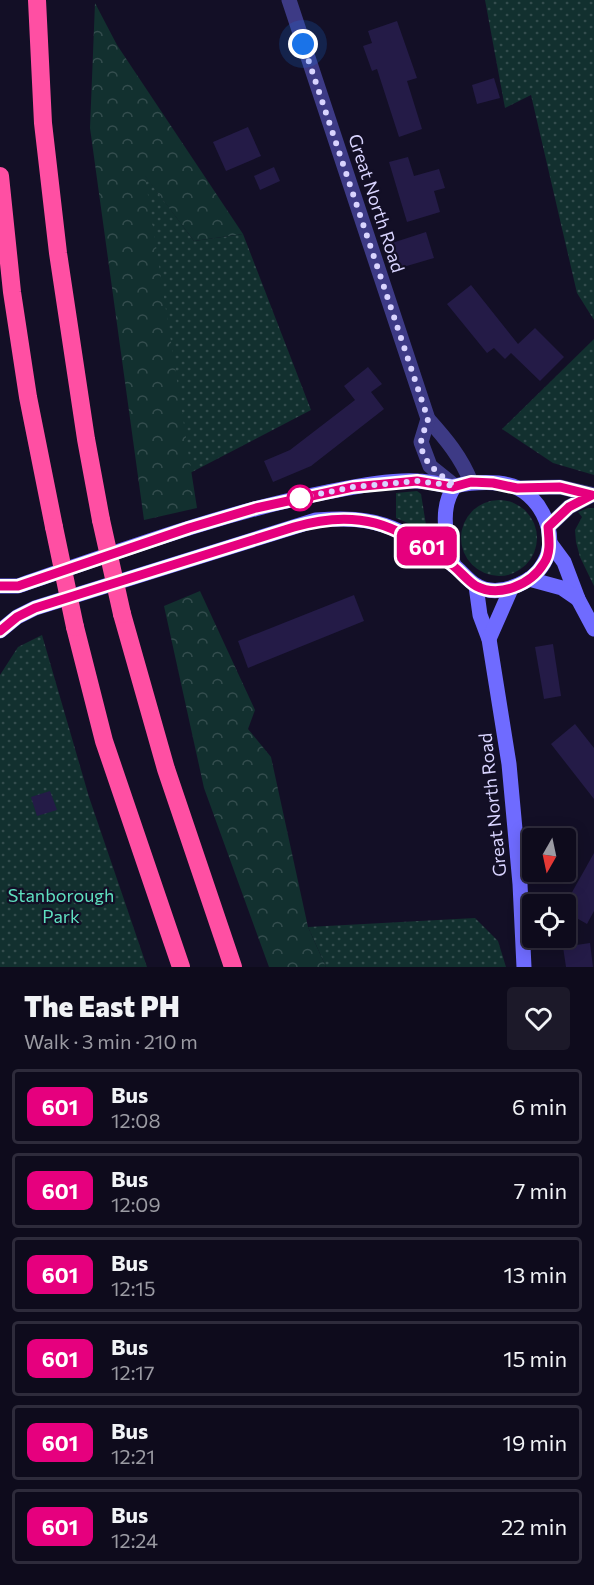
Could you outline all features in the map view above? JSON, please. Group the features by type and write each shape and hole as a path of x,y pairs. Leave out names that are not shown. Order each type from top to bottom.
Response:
{"highway":[{"path":"37,0 43,123 58,253 86,439 101,520 122,614 173,791 233,967"},
{"path":"0,176 12,292 26,385 75,627 104,741 181,967"}],"main road":[{"path":"0,586 18,586 189,528 308,496 353,487 417,481 454,487 471,482 493,483 517,488 542,511 548,527 550,543 544,564 529,579 511,589 500,591 476,586 454,566 425,545 379,524 342,518 316,520 35,608 17,617 0,631"},
{"path":"454,487 445,514 446,536 454,566"},
{"path":"550,543 564,562 578,599 594,629"},
{"path":"529,579 562,588 578,599"},
{"name":"Great North Road","path":"476,586 480,615 489,639 509,764 520,884 524,967"},
{"path":"489,639 511,589"}],"street":[{"name":"Great North Road","path":"288,0 428,419 463,462 471,482"},
{"name":"Great North Road","path":"428,419 421,442 430,466 454,487"},
{"path":"517,488 560,487 593,495"},
{"path":"548,527 569,507 593,495"}],"green space":[{"path":"485,0 594,0 594,320 577,293 531,95 505,108"},
{"path":"95,3 117,45 243,234 194,241 145,176 197,508 144,520 90,128"},
{"path":"144,174 194,241 243,234 311,410 190,473"},
{"path":"594,339 594,475 553,463 502,429"},
{"path":"417,491 421,494 427,531 396,518 396,493"},
{"path":"499,500 513,503 526,511 534,524 537,538 534,552 526,565 513,573 499,576 485,573 472,565 464,552 461,538 464,524 472,511 485,503"},
{"path":"594,508 594,586 580,557 575,530 582,517 578,512"},
{"path":"200,591 255,710 248,729 271,757 308,927 326,967 269,967 204,788 164,606"},
{"name":"Stanborough Park","path":"42,635 89,797 147,967 0,967 0,675 18,647"},
{"path":"475,918 498,941 506,967 326,967 308,927"}],"building":[{"path":"397,21 417,78 407,81 422,129 399,137 377,69 372,71 363,46 372,43 368,31"},
{"path":"494,78 500,98 477,104 472,85"},
{"path":"248,127 261,156 226,171 213,142"},
{"path":"408,157 414,176 439,169 445,188 434,191 440,212 407,222 389,162"},
{"path":"274,167 280,181 260,190 254,176"},
{"path":"426,232 434,258 400,268 392,243"},
{"path":"471,285 518,344 535,328 564,357 540,381 511,353 505,359 494,348 487,353 447,304"},
{"path":"368,367 382,384 371,392 384,409 311,466 273,482 264,461 290,450 355,400 344,386"},
{"path":"354,595 364,621 248,668 238,641"},
{"path":"553,644 561,696 544,699 535,647"},
{"path":"575,724 594,748 594,799 551,744"},
{"path":"50,791 57,810 37,816 31,797"},
{"path":"594,853 594,911 587,924 576,918 576,894 571,894"},
{"path":"590,943 593,967 566,967 563,948 576,948 576,945"}],"bus line":[{"name":"601","path":"0,586 18,586 189,528 256,508 353,487 417,481 453,487 471,482 493,483 517,488 560,487 592,495 569,507 548,527 550,543 544,564 529,579 511,589 500,591 476,586 454,566 425,545 392,528 358,519 316,520 35,608 17,617 0,631"}],"route":[{"path":"300,498 353,487 417,481 455,486 430,466 423,448 421,442 428,419 303,44"}]}
